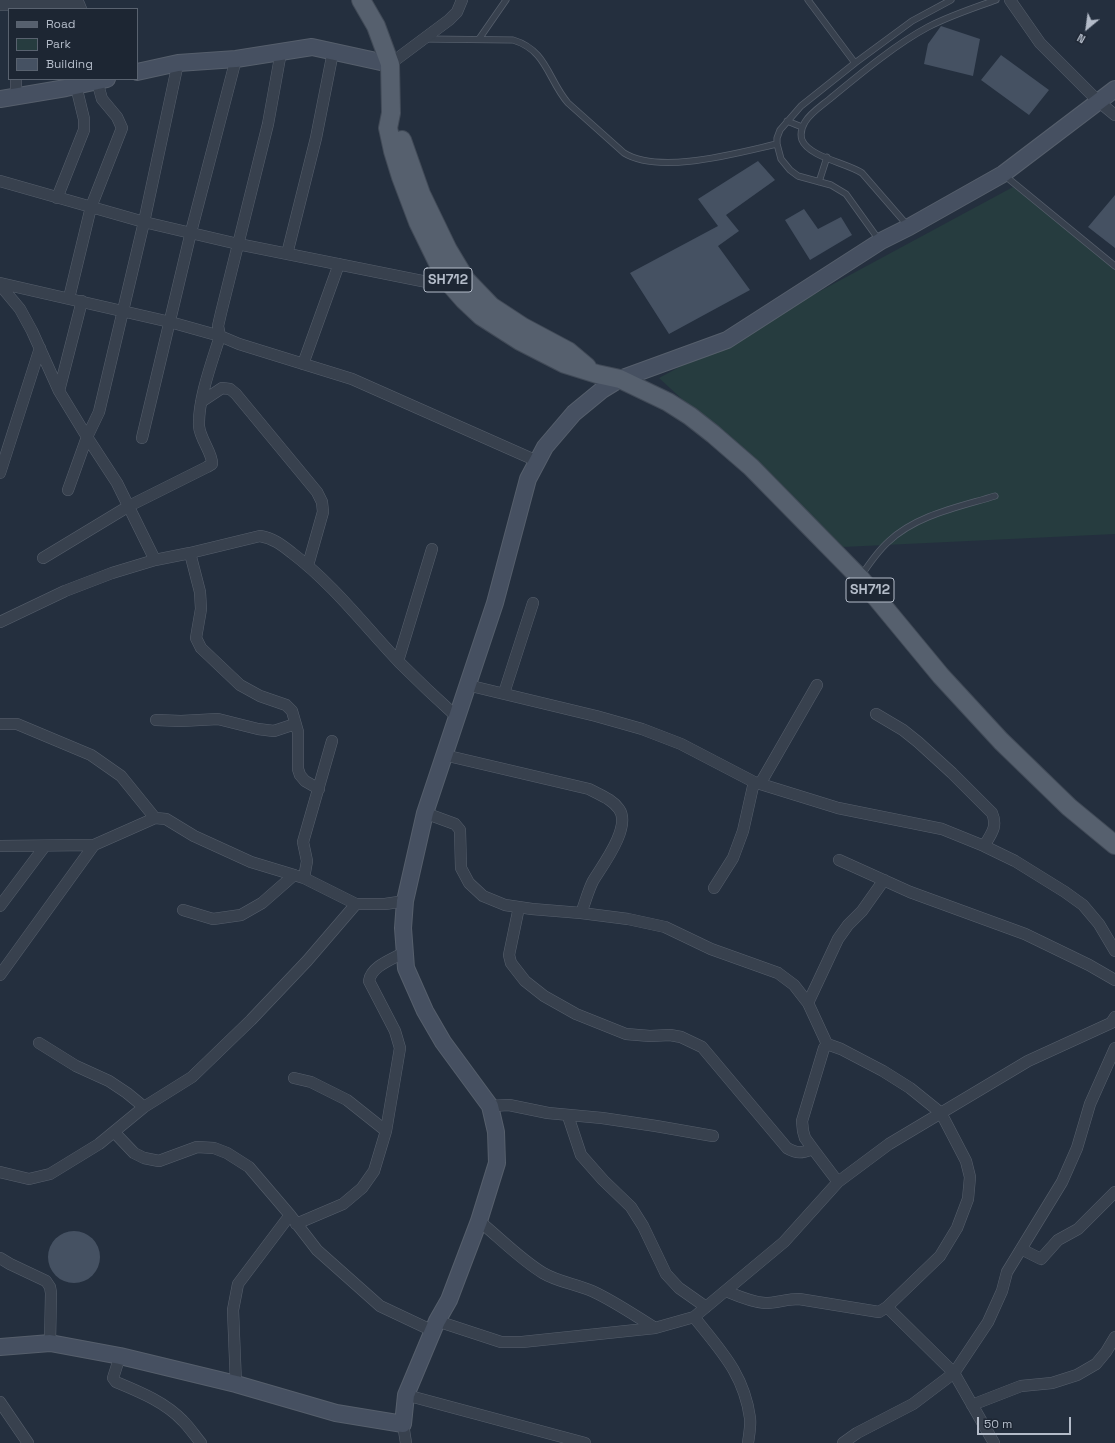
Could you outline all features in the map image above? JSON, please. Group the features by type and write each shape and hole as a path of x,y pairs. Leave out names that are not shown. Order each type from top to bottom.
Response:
{"main road":[{"name":"SH712","path":"361,0 376,26 390,64 391,113 388,128 401,177 418,222 458,282 464,300 481,316 520,341 565,364 597,374 620,379 668,402 690,416 713,434 751,467 860,578 941,676 1001,741 1069,807 1115,845"}],"street":[{"path":"138,72 178,63 236,59 312,47 390,64 453,16 457,12 462,0"},
{"path":"1010,0 1040,42 1098,101 1115,115"},
{"path":"0,5 74,3 79,4 81,8"},
{"path":"42,558 129,506 212,464 212,459 203,441 199,427 201,402 220,336 218,326 220,313 268,124 281,52"},
{"path":"287,254 316,138 333,52"},
{"path":"142,438 191,232 236,59"},
{"path":"68,490 99,412 144,222 178,63"},
{"path":"16,80 16,96"},
{"path":"0,99 89,82"},
{"path":"57,198 84,130 89,82"},
{"path":"69,298 91,207 122,128 117,117 89,82"},
{"path":"406,1443 403,1424 406,1395 435,1326 449,1300 479,1221 497,1163 496,1132 490,1106 443,1042 425,1012 406,968 403,928 405,901 425,813 495,603 528,479 545,447 574,413 602,390 620,379 727,340 881,242 1003,174 1098,101 1115,90"},
{"path":"0,181 144,222 238,244 432,283 458,282"},
{"path":"303,364 339,264"},
{"path":"0,284 69,298 170,322 220,336 239,344 352,379 538,461"},
{"path":"0,284 20,308 59,391 117,483 155,560"},
{"path":"59,391 82,301"},
{"path":"0,473 40,348"},
{"path":"201,402 222,388 230,389 236,394 317,492 322,502 323,512 308,565"},
{"path":"0,622 65,591 112,573 155,560 260,536 269,537 308,565 335,591 398,660 457,716"},
{"path":"398,660 432,549"},
{"path":"190,553 200,592 201,609 196,638 201,648 240,685 260,696 286,705 292,711 298,732 298,769 300,775 304,781 319,788"},
{"path":"504,693 533,604"},
{"path":"467,685 504,693 642,729 681,744 757,783 838,808 942,829 984,846 1015,861 1065,892 1083,906 1099,924 1115,951"},
{"path":"714,888 733,858 743,831 757,783 817,685"},
{"path":"876,714 903,730 918,742 992,813 995,822 994,828 984,846"},
{"path":"156,720 181,721 218,719 258,729 274,731 295,724"},
{"path":"0,724 16,724 91,755 121,776 155,818"},
{"path":"183,910 213,918 241,915 262,903 299,877 307,861 303,842 332,741"},
{"path":"444,755 589,789 608,799 620,810 622,820 619,838 609,858 593,882 581,913"},
{"path":"425,813 455,824 460,830 461,868 468,883 483,896 494,902 505,905 628,919 665,928 711,949 778,973 794,985 808,1003 827,1044 841,1049 883,1071 910,1088 941,1113 966,1161 970,1177 968,1199 957,1228 940,1256 888,1307 880,1312 799,1299 787,1299 766,1303 753,1301 726,1291"},
{"path":"0,846 94,845 155,818 166,819 194,836 251,862 299,877 356,904 385,904 405,901"},
{"path":"0,975 94,845"},
{"path":"0,906 45,846"},
{"path":"839,860 910,892 1025,934 1089,965 1115,980"},
{"path":"808,1003 838,939 884,880"},
{"path":"0,1172 29,1179 50,1174 99,1144 144,1107 192,1077 251,1020 307,961 356,904"},
{"path":"519,907 509,955 511,963 525,981 544,996 576,1014 626,1034 681,1036 702,1047 788,1148 794,1152 803,1153 812,1149"},
{"path":"236,1384 233,1310 238,1284 293,1219 343,1204 362,1188 374,1171 386,1131 400,1048 395,1031 369,981 370,975 375,969 405,952"},
{"path":"114,1132 134,1153 144,1158 159,1161 197,1147 214,1148 227,1153 249,1168 293,1219 317,1250 380,1306 435,1326 501,1342 522,1342 655,1328 694,1317 784,1242 838,1182 888,1144 1028,1061 1114,1024"},
{"path":"39,1043 76,1066 109,1081 144,1107"},
{"path":"827,1044 824,1048 802,1121 802,1131 804,1138 838,1182"},
{"path":"843,1443 857,1433 913,1404 954,1373 988,1322 1002,1291 1007,1272 1062,1182 1077,1148 1090,1104 1115,1048"},
{"path":"294,1078 311,1082 347,1100 386,1131"},
{"path":"490,1106 509,1105 568,1116 602,1118 713,1136"},
{"path":"568,1116 581,1155 631,1208 643,1226 666,1274 679,1288 706,1307"},
{"path":"1021,1249 1041,1259 1058,1240 1078,1229 1115,1192"},
{"path":"479,1221 522,1257 544,1273 608,1298 655,1328"},
{"path":"0,1258 46,1281 50,1287 50,1343"},
{"path":"888,1307 954,1373 994,1443"},
{"path":"694,1317 726,1357 740,1379 745,1394 750,1420 748,1443"},
{"path":"972,1405 1021,1386 1052,1383 1077,1375 1096,1364 1106,1352 1115,1337"},
{"path":"0,1347 50,1343 120,1356 236,1384 336,1413 403,1424"},
{"path":"120,1356 113,1378 116,1382 150,1396 164,1405 183,1421 201,1443"},
{"path":"406,1395 585,1443"},
{"path":"0,1402 28,1443"}],"lane":[{"path":"480,39 506,0"},
{"path":"808,0 855,63"},
{"path":"881,242 846,194 831,185 794,174 781,159 777,144 779,133 787,121 801,106 855,63 912,21 951,0"},
{"path":"909,227 862,173 856,169 815,152 806,146 802,140 802,127 811,115 851,81 892,50 921,31 944,19 996,0"},
{"path":"424,39 513,40 530,47 549,69 562,96 568,103 631,158 670,163 682,162 707,159 777,144"},
{"path":"787,121 802,127"},
{"path":"819,182 827,157"},
{"path":"1003,174 1115,266"},
{"path":"860,578 878,552 888,541 909,526 932,516 995,496"}],"green space":[{"path":"1013,187 1115,268 1115,534 843,547 659,378"}],"building":[{"path":"941,26 980,39 973,76 924,64 928,44"},
{"path":"1001,55 1049,90 1029,115 981,80"},
{"path":"758,161 775,180 726,215 739,231 718,246 750,290 669,334 630,273 718,226 698,199"},
{"path":"1115,195 1115,248 1088,227"},
{"path":"804,209 818,229 841,217 852,235 810,260 785,220"},
{"path":"69,1231 79,1231 88,1235 96,1243 100,1252 100,1262 96,1271 88,1279 79,1283 69,1283 60,1279 52,1271 48,1262 48,1252 52,1243 60,1235"}]}
